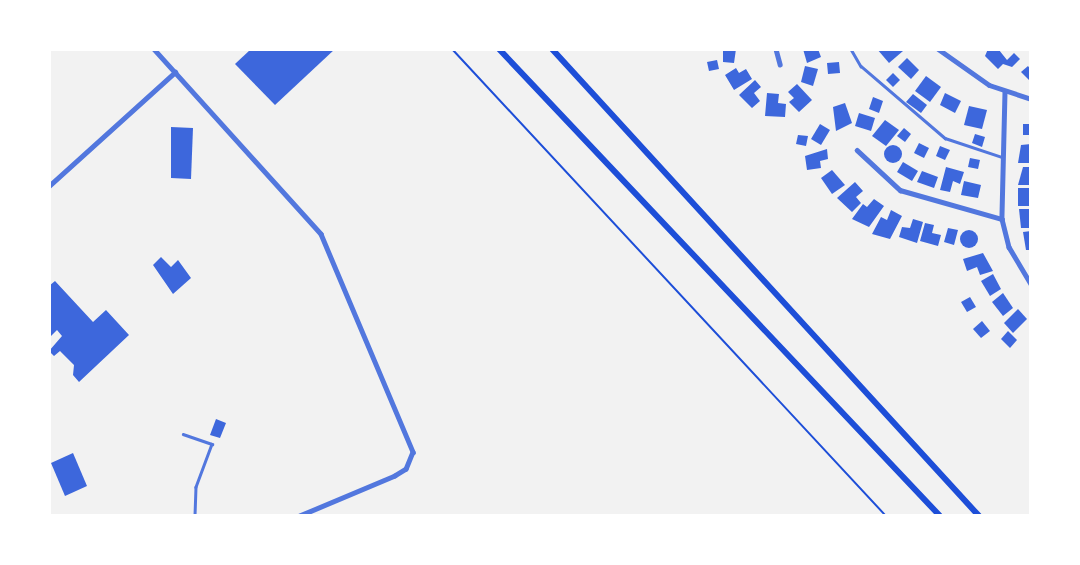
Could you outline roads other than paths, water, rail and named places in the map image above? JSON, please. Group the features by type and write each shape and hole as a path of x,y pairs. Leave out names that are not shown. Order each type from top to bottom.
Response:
{"main road":[{"path":"499,49 940,516"},
{"path":"552,49 979,516"}],"street":[{"path":"154,49 293,200 330,252 413,452 406,469 395,476 300,516"},
{"path":"776,49 780,64"},
{"path":"938,49 966,71 1005,92 1031,99"},
{"path":"49,186 175,72"},
{"path":"1005,92 1003,219 1009,247 1031,284"},
{"path":"857,150 900,190 1003,219"}],"lane":[{"path":"851,49 861,66 945,138 1002,157"},
{"path":"183,434 212,444 196,487 195,516"}]}
